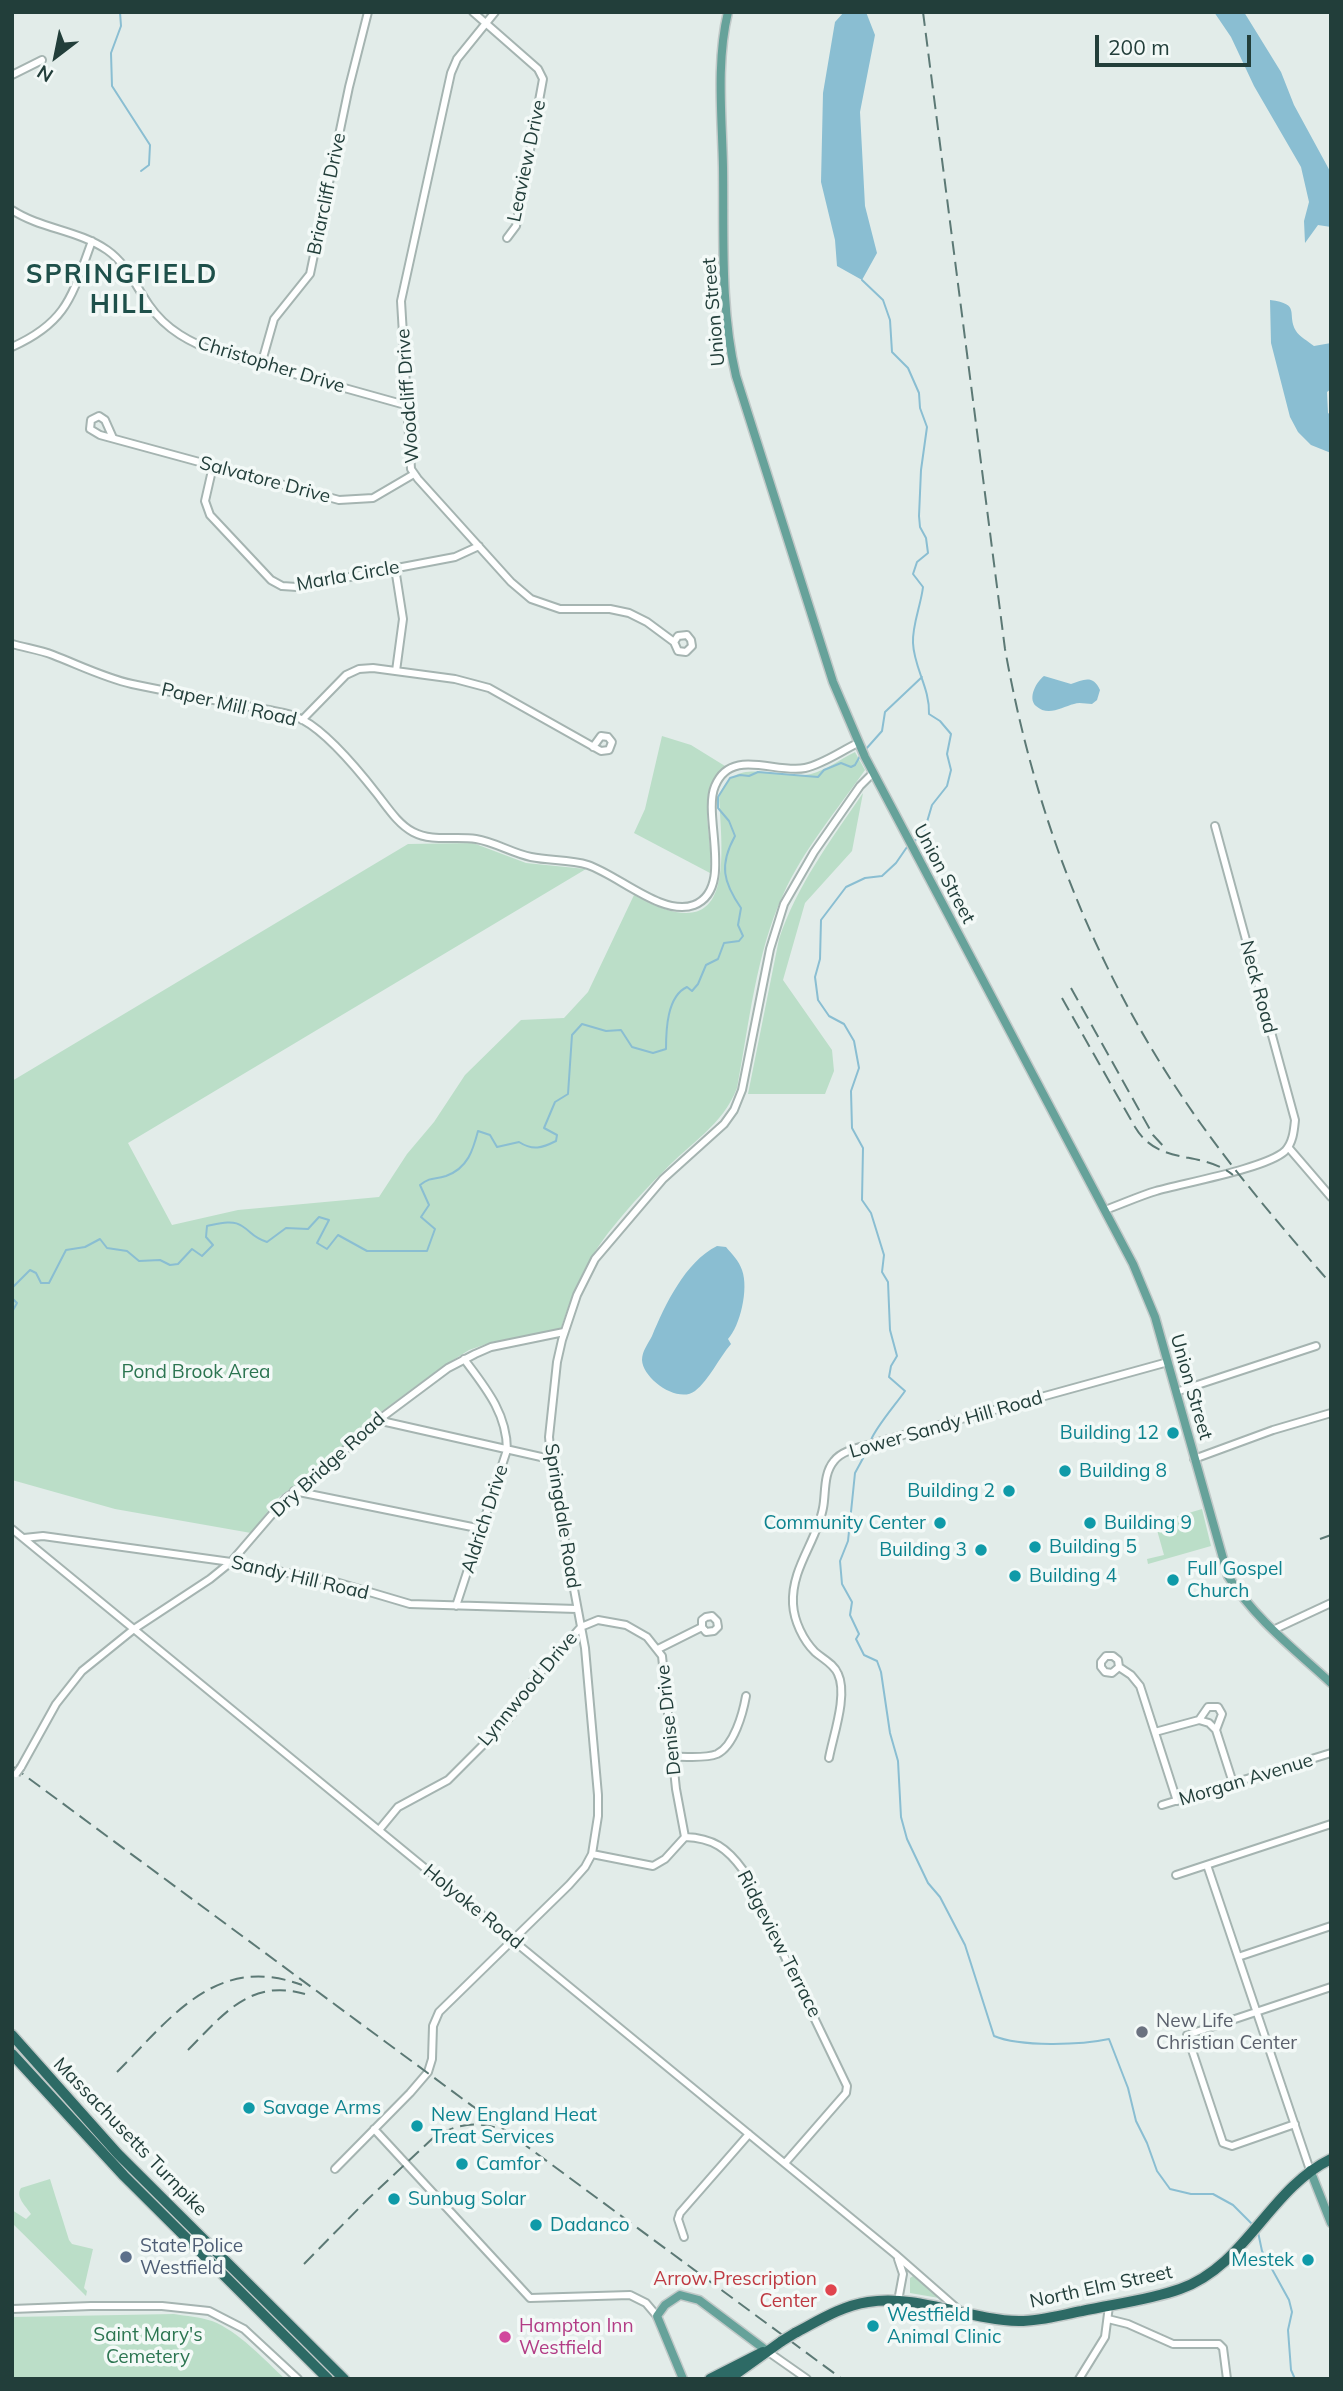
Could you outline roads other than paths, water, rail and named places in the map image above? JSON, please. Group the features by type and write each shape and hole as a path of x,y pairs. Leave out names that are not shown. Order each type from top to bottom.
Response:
{"highway":[{"name":"Massachusetts Turnpike","path":"12,2035 118,2154 344,2379"},
{"name":"Massachusetts Turnpike","path":"12,2054 124,2176 328,2379"},
{"name":"North Elm Street","path":"767,2351 840,2310 866,2302 898,2301 986,2318 1026,2321 1158,2295 1193,2283 1218,2268 1284,2193 1310,2170 1331,2159"},
{"path":"710,2379 752,2356 767,2351"},
{"path":"729,2379 767,2351"}],"main road":[{"name":"Union Street","path":"728,12 724,27 720,88 724,288 730,349 736,376 833,682 861,750 1105,1210 1146,1293 1177,1392 1228,1576 1244,1601 1331,1683"},
{"path":"1310,2170 1331,2223"},
{"path":"681,2377 657,2316 680,2295 691,2296 767,2351"}],"street":[{"name":"Briarcliff Drive","path":"261,365 274,319 310,274 351,76 368,12"},
{"path":"473,12 485,24"},
{"name":"Woodcliff Drive","path":"495,12 457,59 451,73 401,301 409,406 410,462 414,474 516,587 536,602 560,609 603,608 623,611 648,622 674,642"},
{"name":"Leaview Drive","path":"485,24 538,69 543,79 516,226 507,238"},
{"path":"12,75 42,60"},
{"name":"Christopher Drive","path":"12,210 39,223 92,241 117,258 130,273 153,310 180,335 210,350 409,406"},
{"path":"12,348 42,332 62,312 92,241"},
{"name":"Salvatore Drive","path":"113,438 347,501 380,495 414,474"},
{"name":"Marla Circle","path":"213,466 206,493 207,510 267,577 278,585 297,587 461,556 479,546"},
{"path":"395,568 403,619 396,671"},
{"name":"Paper Mill Road","path":"12,645 50,654 130,683 275,712 302,720 356,768 396,818 414,833 427,837 473,839 534,858 588,865 642,894 678,907 699,903 707,895 712,882 716,853 712,798 722,775 734,766 748,764 804,768 861,750"},
{"path":"302,720 335,683 350,672 368,668 454,679 489,688 593,747"},
{"name":"Springdale Road","path":"335,2169 428,2072 432,2059 433,2026 439,2012 577,1877 592,1854 598,1816 598,1795 586,1659 550,1459 550,1419 557,1362 564,1332 584,1278 595,1259 663,1179 719,1129 734,1110 742,1090 770,948 784,904 814,852 860,786 873,773"},
{"name":"Neck Road","path":"1215,827 1295,1120 1294,1134 1288,1147"},
{"path":"1105,1210 1154,1192 1276,1157 1288,1147 1331,1197"},
{"name":"Dry Bridge Road","path":"16,1774 56,1704 79,1674 134,1629 231,1562 294,1491 327,1468 377,1420 447,1368 464,1359 491,1347 564,1332"},
{"path":"1177,1392 1316,1346"},
{"name":"Aldrich Drive","path":"456,1606 507,1450 499,1409 464,1359"},
{"name":"Lower Sandy Hill Road","path":"829,1758 842,1694 839,1674 802,1634 793,1603 800,1567 818,1528 829,1471 834,1461 849,1451 1167,1362"},
{"path":"1194,1458 1272,1430 1331,1413"},
{"path":"377,1420 550,1459"},
{"path":"294,1491 482,1529"},
{"name":"Holyoke Road","path":"12,1529 785,2163 962,2312"},
{"name":"Sandy Hill Road","path":"23,1538 43,1536 231,1562 338,1583 399,1602 578,1609"},
{"path":"1273,1630 1331,1603"},
{"name":"Denise Drive","path":"581,1627 598,1620 620,1623 645,1635 658,1649 664,1665 673,1757 685,1837"},
{"name":"Lynnwood Drive","path":"379,1830 398,1807 448,1780 506,1721 532,1682 581,1627"},
{"path":"658,1649 702,1628"},
{"path":"1119,1667 1134,1677 1140,1686 1177,1801"},
{"path":"673,1757 713,1755 723,1750 737,1727 746,1696"},
{"path":"1199,1720 1208,1707 1217,1707 1222,1714 1216,1730"},
{"path":"1155,1732 1199,1720 1209,1723 1216,1730 1233,1783"},
{"name":"Morgan Avenue","path":"1162,1805 1331,1754"},
{"path":"1176,1875 1331,1824"},
{"path":"592,1854 653,1866 665,1859 685,1837"},
{"name":"Ridgeview Terrace","path":"685,1837 702,1838 719,1844 743,1870 847,2086 846,2093 785,2163"},
{"path":"1207,1865 1310,2170"},
{"path":"1238,1957 1331,1926"},
{"path":"1295,2124 1231,2146 1226,2145 1220,2139 1186,2035 1331,1987"},
{"path":"374,2129 530,2298 630,2295 639,2298 657,2316"},
{"path":"684,2237 678,2219 680,2213 749,2134"},
{"path":"895,2254 903,2274 898,2301"},
{"path":"1079,2379 1101,2345 1109,2305"},
{"path":"12,2309 162,2306 209,2311 244,2329 298,2379"},
{"path":"1108,2319 1128,2324 1173,2344 1219,2344 1223,2348 1227,2379"},
{"path":"767,2351 807,2379"}],"water":[{"path":"844,12 866,12 875,35 860,112 865,206 877,253 862,280 837,266 835,240 821,182 823,93 835,22"},
{"path":"1214,12 1244,12 1281,72 1294,105 1331,173 1331,227 1318,225 1305,243 1304,221 1309,202 1301,167 1254,86 1231,37"},
{"path":"1270,300 1290,307 1296,331 1314,346 1331,343 1331,389 1327,392 1328,413 1331,415 1331,453 1311,445 1298,432 1290,417 1271,343"},
{"path":"1044,676 1071,684 1091,680 1100,690 1097,700 1092,704 1076,703 1045,711 1036,706 1032,699 1036,686"},
{"path":"717,1246 726,1247 733,1255 744,1278 742,1307 728,1339 731,1344 695,1391 688,1394 671,1392 662,1388 648,1375 642,1360 643,1354 677,1285 695,1262"}],"waterway":[{"path":"120,12 121,26 111,53 112,86 150,145 149,165 141,171"},
{"path":"862,280 883,300 890,320 892,352 908,368 919,393 920,408 927,427 921,470 919,516 928,553 917,562 913,574 923,587 913,643 927,695 929,714 940,721 951,734 947,754 951,770 947,786 932,805 924,832 914,841"},
{"path":"866,749 882,731 885,712 922,677"},
{"path":"12,1288 30,1270 36,1273 41,1283 49,1283 66,1250 85,1247 100,1239 107,1248 127,1251 139,1261 160,1260 170,1265 178,1264 192,1249 202,1256 213,1245 206,1237 207,1226 225,1223 238,1224 267,1242 286,1228 308,1229 319,1217 329,1220 317,1243 327,1249 338,1235 367,1251 427,1251 435,1229 421,1217 429,1205 420,1185 460,1168 471,1151 478,1131 490,1135 497,1147 519,1142 538,1148 556,1141 557,1135 544,1128 555,1102 568,1094 572,1035 582,1024 606,1031 621,1030 632,1047 653,1053 666,1049 669,1014 675,998 687,987 692,991 706,965 718,959 724,943 739,941 743,936 738,925 741,908 730,890 725,873 727,856 735,836 729,821 718,808 718,797 730,778 758,772 818,777 824,770 841,763 851,767 860,756"},
{"path":"871,1440 905,1391 889,1377 897,1356 890,1330 888,1282 882,1272 884,1255 871,1213 862,1200 863,1148 852,1128 851,1091 859,1068 854,1041 844,1024 829,1016 818,1000 815,977 820,959 821,920 846,887 865,878 882,876 896,863 907,847"},
{"path":"12,1298 17,1303 12,1312"},
{"path":"868,1449 855,1473 848,1541 840,1561 842,1584 852,1602 850,1615 859,1634 856,1639 864,1655 877,1661 881,1672 890,1733 898,1761 901,1817 907,1839 928,1883 940,1897 965,1945 994,2036 1019,2042 1051,2044 1109,2039 1128,2088 1136,2121 1157,2171 1170,2189 1191,2194 1213,2194 1233,2205 1253,2225"},
{"path":"1258,2232 1262,2251 1289,2300 1292,2312 1288,2330 1291,2370 1295,2379"}],"railway":[{"path":"923,12 1005,649 1034,776 1053,837 1102,956 1164,1069 1232,1165 1331,1284"},
{"path":"1071,988 1153,1135 1165,1148"},
{"path":"1062,998 1135,1127 1145,1139 1168,1153 1207,1162 1233,1175"},
{"path":"1320,1539 1331,1535"},
{"path":"12,1766 842,2379"},
{"path":"117,2072 177,2012 197,1996 220,1984 244,1978 272,1977 302,1985"},
{"path":"188,2050 213,2024 253,1995 286,1990 305,1994"},
{"path":"304,2264 433,2138 464,2126 497,2128"}],"place":[{"name":"Building 12","path":"1173,1433"},
{"name":"Building 8","path":"1065,1471"},
{"name":"Building 2","path":"1009,1491"},
{"name":"Community Center","path":"940,1523"},
{"name":"Building 9","path":"1090,1523"},
{"name":"Building 5","path":"1035,1547"},
{"name":"Building 3","path":"981,1550"},
{"name":"Building 4","path":"1015,1576"},
{"name":"Full Gospel Church","path":"1173,1580"},
{"name":"New Life Christian Center","path":"1142,2032"},
{"name":"Savage Arms","path":"249,2108"},
{"name":"New England Heat Treat Services","path":"417,2126"},
{"name":"Camfor","path":"462,2164"},
{"name":"Sunbug Solar","path":"394,2199"},
{"name":"Dadanco","path":"536,2225"},
{"name":"State Police Westfield","path":"126,2257"},
{"name":"Mestek","path":"1308,2260"},
{"name":"Arrow Prescription Center","path":"831,2290"},
{"name":"Westfield Animal Clinic","path":"873,2326"},
{"name":"Hampton Inn Westfield","path":"505,2337"}],"district":[{"name":"SPRINGFIELD HILL","path":"122,290"}],"park label":[{"name":"Pond Brook Area","path":"196,1372"},
{"name":"Saint Mary's Cemetery","path":"148,2346"}]}
